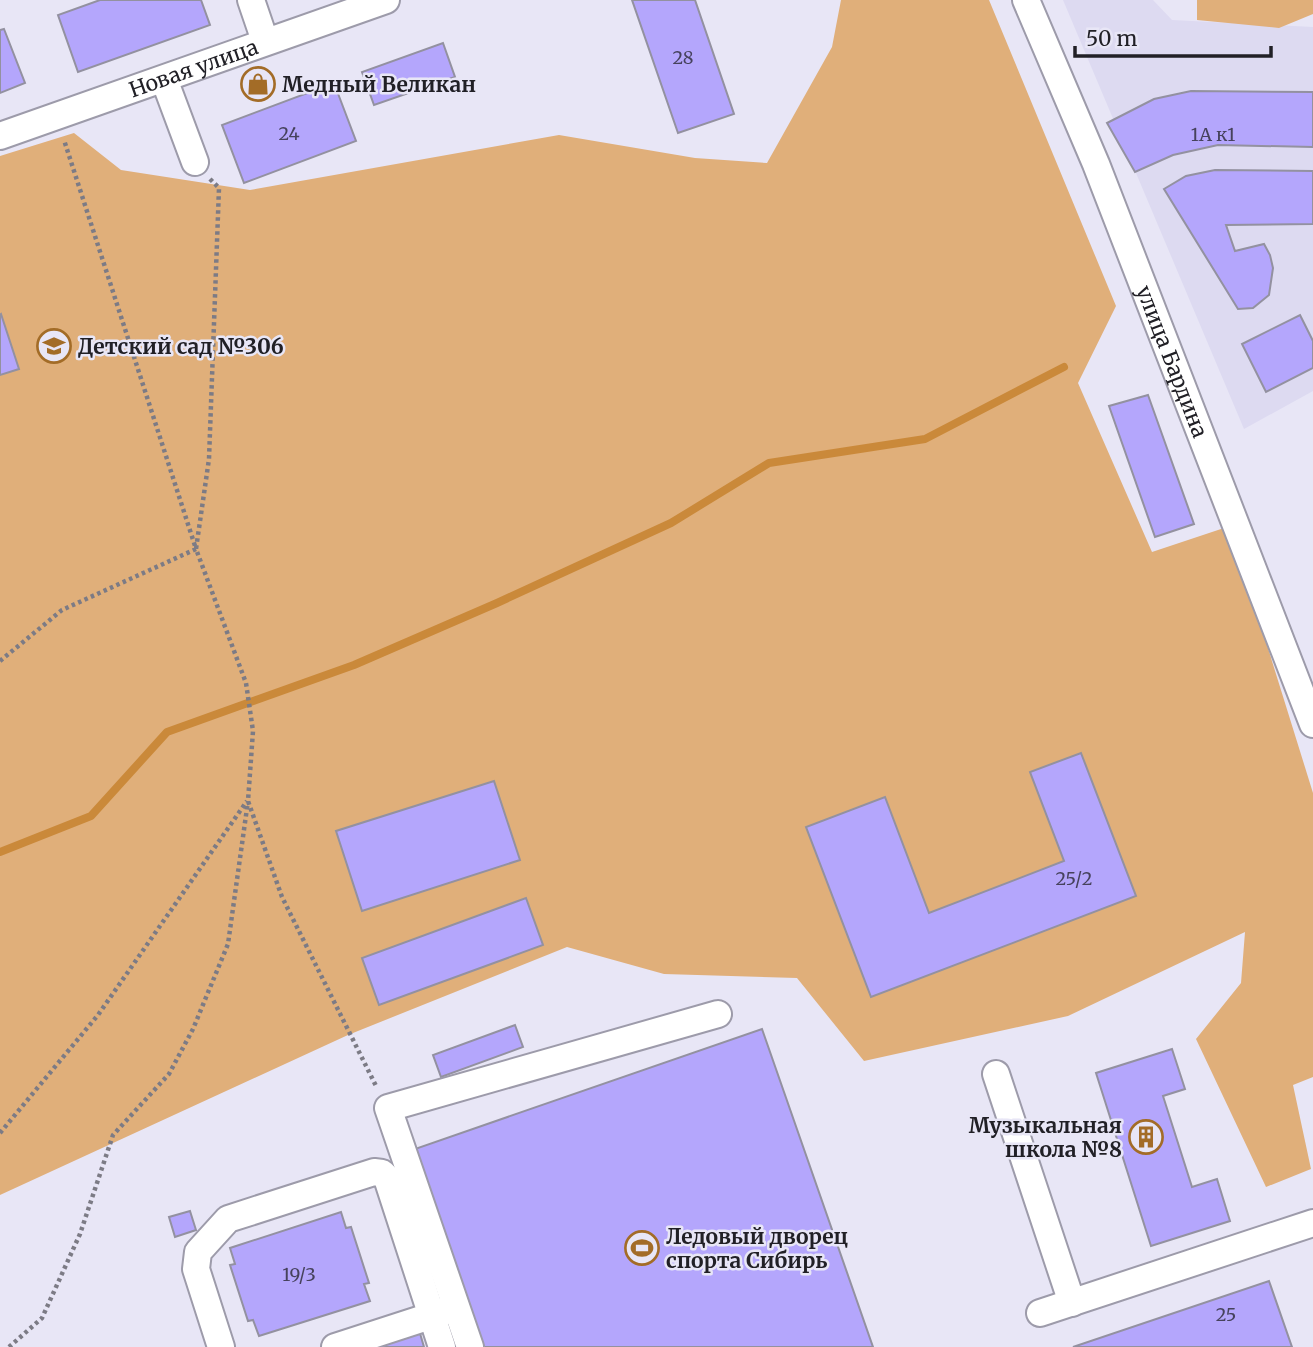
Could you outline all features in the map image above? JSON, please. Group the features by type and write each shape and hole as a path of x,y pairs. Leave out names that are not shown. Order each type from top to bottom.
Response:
{"street":[{"path":"251,0 265,41"},
{"name":"Новая улица","path":"0,136 386,0"},
{"name":"улица Бардина","path":"1026,0 1096,164 1306,682 1313,724"},
{"path":"164,79 195,162"},
{"path":"438,1331 388,1108 718,1014"},
{"path":"996,1074 1072,1303"},
{"path":"221,1347 196,1269 198,1252 228,1219 374,1172 382,1173 387,1178 438,1331"},
{"path":"1040,1313 1313,1223"},
{"path":"335,1347 438,1331 470,1347"}],"path":[{"path":"9,1347 42,1318 80,1234 113,1135 169,1073 193,1029 228,944 248,801 253,731 246,683 195,550 56,116"},
{"path":"195,162 219,188 209,459 195,550"},
{"path":"0,661 62,610 195,550"},
{"path":"248,801 282,897 388,1108"},
{"path":"0,1133 98,1015 248,801"}],"shaded area":[{"path":"841,0 989,0 1116,306 1078,383 1152,552 1230,526 1313,793 1313,1077 1293,1085 1311,1169 1266,1187 1196,1039 1241,983 1245,932 1068,1016 864,1061 797,978 664,974 567,947 348,1035 0,1195 0,156 74,133 121,170 250,190 559,135 695,158 767,163 832,47"},
{"path":"1063,0 1153,0 1172,20 1313,27 1313,391 1244,429"},
{"path":"1197,0 1313,0 1313,14 1279,28 1197,20"}],"building":[{"path":"100,0 201,0 210,25 78,72 58,15"},
{"path":"632,0 695,0 734,114 678,133"},
{"path":"4,29 25,83 0,93 0,30"},
{"path":"443,43 455,77 374,105 362,72"},
{"path":"334,83 356,141 244,183 222,125"},
{"path":"1191,91 1313,92 1313,147 1218,145 1173,155 1135,172 1107,123 1154,99"},
{"path":"1215,170 1313,171 1313,224 1226,225 1235,251 1264,244 1270,255 1273,268 1269,295 1253,308 1238,309 1164,189 1186,176"},
{"path":"0,315 19,369 0,375"},
{"path":"1300,315 1313,341 1313,368 1266,392 1242,344"},
{"path":"1148,395 1194,524 1155,537 1109,406"},
{"path":"1081,753 1136,896 871,997 806,827 885,797 929,913 1064,861 1030,772"},
{"path":"494,781 520,860 362,911 336,831"},
{"path":"526,898 543,945 379,1005 362,958"},
{"path":"515,1025 523,1047 441,1077 433,1055"},
{"name":"Ледовый дворец спорта Сибирь","path":"762,1029 873,1347 480,1347 412,1150"},
{"name":"Музыкальная школа №8","path":"1172,1049 1185,1089 1163,1096 1192,1187 1217,1179 1230,1221 1151,1246 1096,1073"},
{"path":"190,1211 196,1230 175,1237 169,1217"},
{"path":"341,1212 346,1228 351,1227 369,1283 364,1284 370,1301 259,1336 253,1320 248,1321 230,1265 235,1264 230,1248"},
{"path":"1269,1281 1292,1347 1073,1347"},
{"path":"419,1330 424,1347 365,1347"}],"waterway":[{"path":"0,852 91,816 167,732 354,665 497,603 671,523 769,463 925,439 1064,367"}],"place":[{"name":"Медный Великан","path":"258,84"},
{"name":"Детский сад №306","path":"54,346"},
{"name":"Музыкальная школа №8","path":"1146,1137"},
{"name":"Ледовый дворец спорта Сибирь","path":"642,1248"}]}
